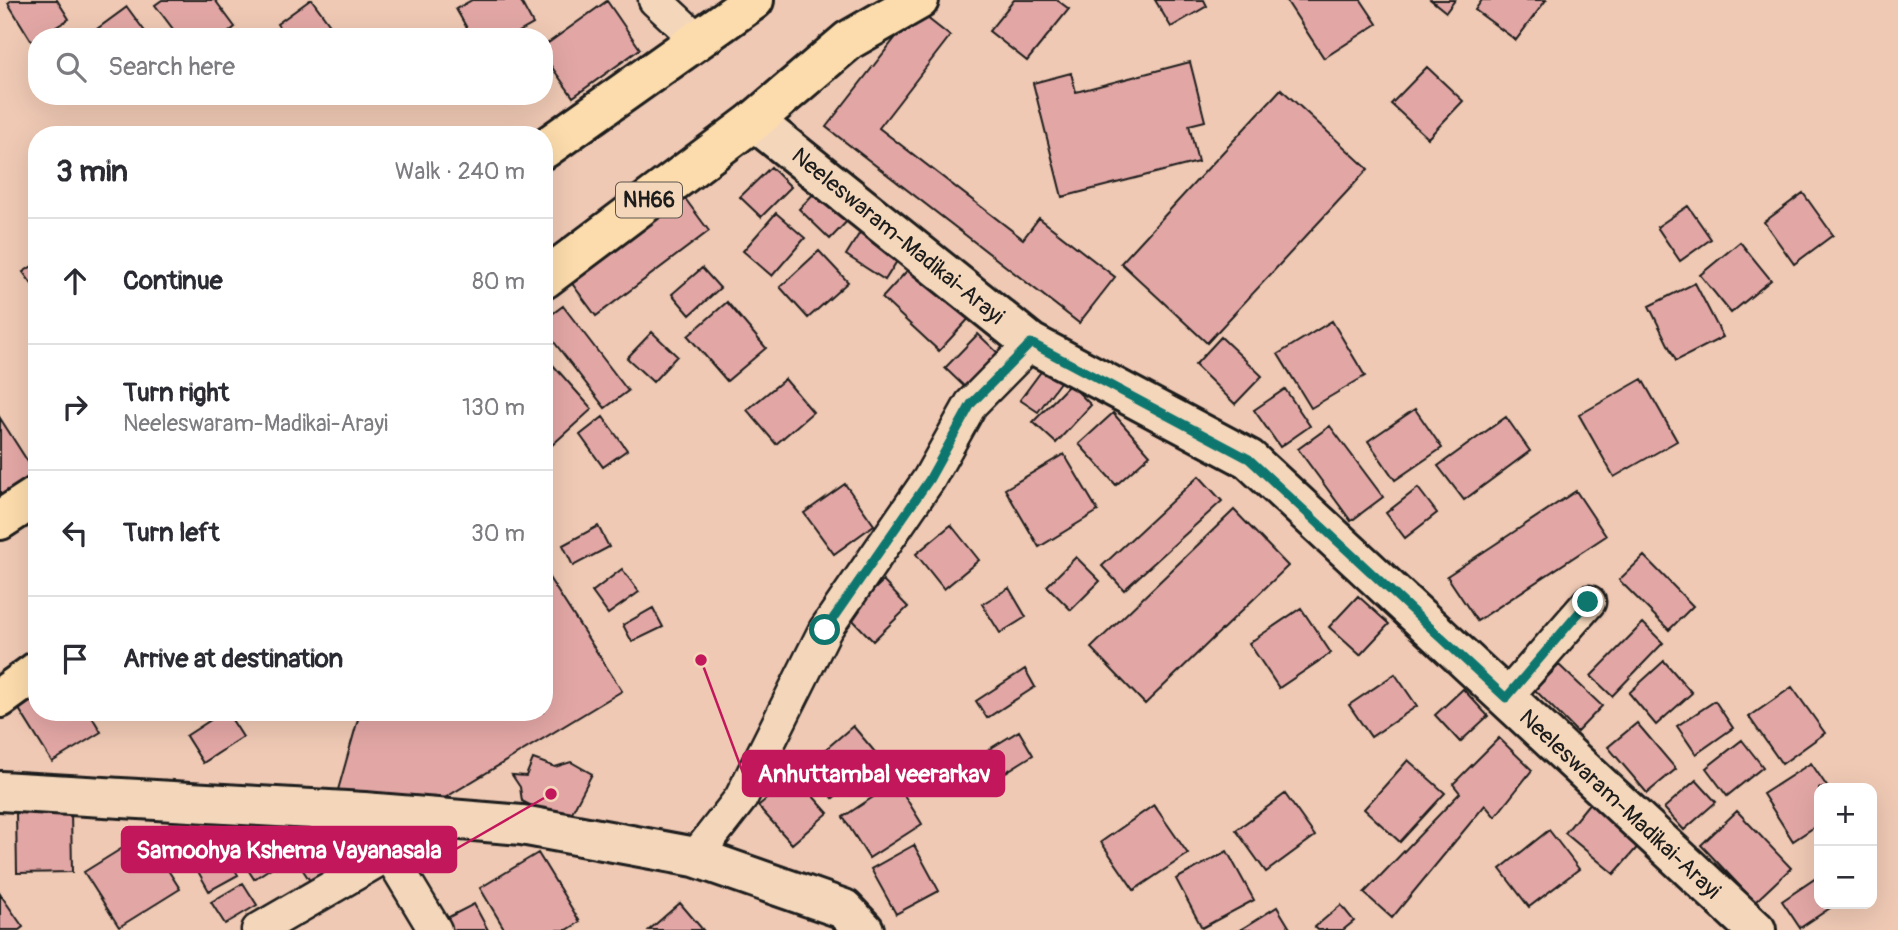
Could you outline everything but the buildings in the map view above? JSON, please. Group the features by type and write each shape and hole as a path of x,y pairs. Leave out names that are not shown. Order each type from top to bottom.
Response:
{"highway":[{"path":"553,143 754,0"},
{"name":"NH66","path":"553,272 754,121 849,40 919,0"},
{"path":"0,520 28,502"},
{"path":"0,698 28,678"}],"main road":[{"name":"Neeleswaram-Madikai-Arayi","path":"754,121 1031,343 1249,459 1756,930"},
{"path":"0,792 364,812 522,825 695,857 844,909 864,930"}],"street":[{"path":"655,0 698,40"},
{"path":"695,857 741,798 825,630 929,480 971,404 1031,343"},
{"path":"1506,698 1588,602"},
{"path":"364,812 435,930"},
{"path":"258,930 389,854"}],"place":[{"name":"Anhuttambal veerarkav","path":"701,660"},
{"name":"Samoohya Kshema Vayanasala","path":"551,794"}],"route":[{"path":"825,630 929,480 971,404 1031,343 1249,459 1506,698 1588,602"}]}
